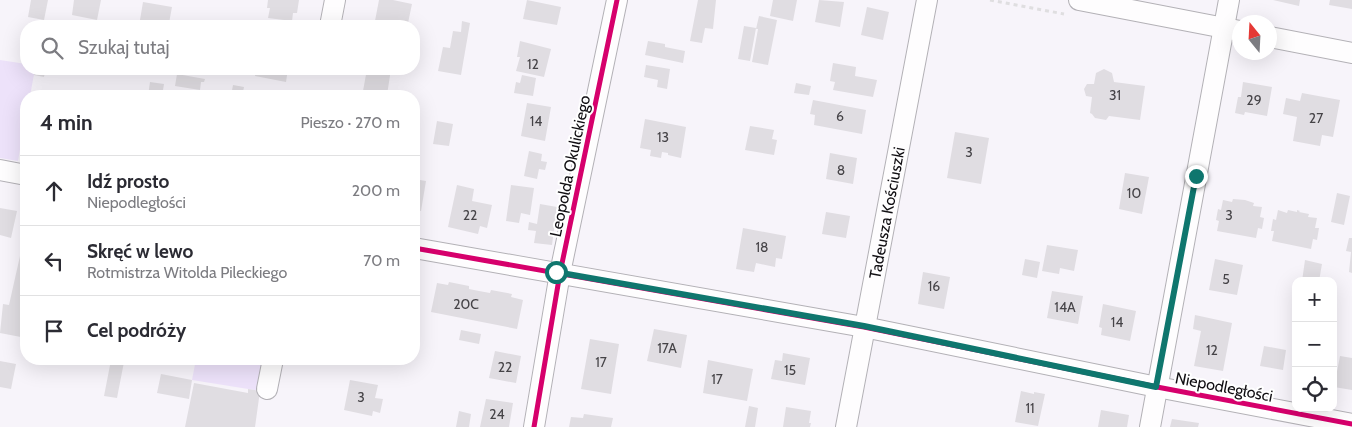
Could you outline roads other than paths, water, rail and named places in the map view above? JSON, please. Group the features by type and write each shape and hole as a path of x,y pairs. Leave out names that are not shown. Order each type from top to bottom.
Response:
{"street":[{"path":"331,20 335,0"},
{"name":"Leopolda Okulickiego","path":"534,427 560,273 617,0"},
{"name":"Tadeusza Kościuszki","path":"846,427 927,0"},
{"path":"1079,0 1232,30"},
{"path":"1150,427 1156,387 1232,30 1229,0"},
{"path":"1277,38 1352,53"},
{"path":"0,170 20,174"},
{"name":"Niepodległości","path":"420,249 864,326 1156,387 1352,424"},
{"path":"268,389 272,365"}]}
